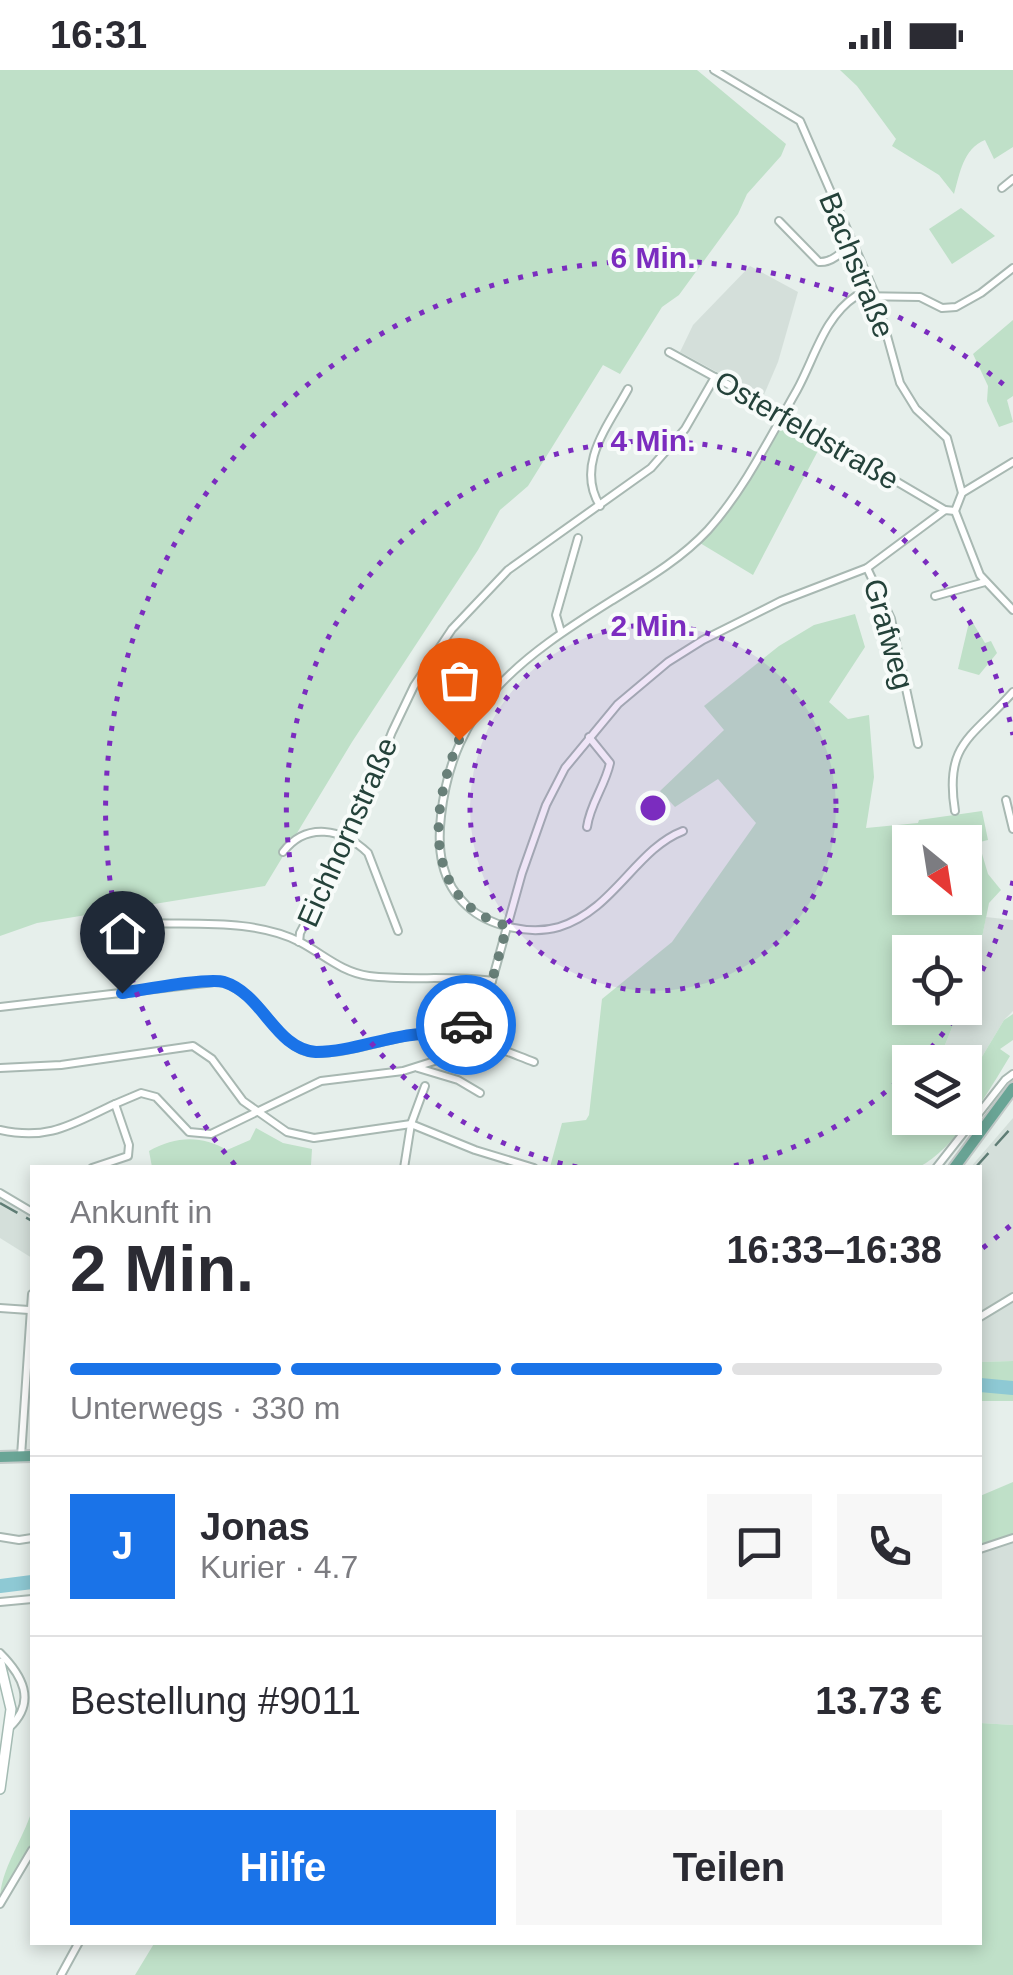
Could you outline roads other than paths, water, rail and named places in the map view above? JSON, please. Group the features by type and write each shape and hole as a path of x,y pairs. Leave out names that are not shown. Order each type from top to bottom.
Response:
{"main road":[{"path":"956,1165 1013,1088"},
{"path":"0,1457 26,1457"},
{"path":"0,1663 9,1692 10,1727 0,1789"}],"street":[{"name":"Bachstraße","path":"714,70 800,121 876,296 900,383 916,409 947,438 962,493"},
{"path":"1002,188 1013,180"},
{"path":"779,221 819,262 838,255 853,241"},
{"path":"684,831 666,840 583,916 545,930 507,926 475,913 445,877 439,843 444,793 459,740 494,688 524,658 641,583 703,535 732,500 833,314 856,296 920,297 942,308 956,307 1013,268"},
{"name":"Osterfeldstraße","path":"669,352 945,510"},
{"name":"Eichhornstraße","path":"299,942 300,933 349,839 414,686 452,629 505,573 543,542 634,482 671,448 715,377"},
{"path":"600,506 592,493 589,468 596,447 628,389"},
{"path":"1013,462 962,493 955,510 985,582 1013,610"},
{"path":"945,510 955,510"},
{"name":"Grafweg","path":"918,744 897,639 867,568 945,510"},
{"path":"561,633 556,615 578,538"},
{"path":"0,1130 22,1135 64,1129 141,1093 156,1097 194,1135 210,1134 321,1081 416,1068 444,1058 492,981 531,842 546,805 565,768 618,704 668,662 781,600 867,568"},
{"path":"934,596 985,582"},
{"path":"955,812 950,784 959,748 1013,692"},
{"path":"587,827 589,812 606,784 610,763 589,738"},
{"path":"1009,804 1013,829"},
{"path":"282,852 292,839 314,831 326,830 349,839 368,853 398,930"},
{"path":"147,923 259,929 299,942 320,958 366,976 462,976 492,981"},
{"path":"0,1007 222,981 250,998 292,1044 306,1052 331,1052 424,1034 446,1034 534,1062"},
{"path":"0,1068 61,1065 193,1046 203,1050 243,1101 286,1132 314,1138 411,1124 524,1165"},
{"path":"416,1068 458,1080 480,1093"},
{"path":"938,1165 1013,1074"},
{"path":"404,1165 411,1124 426,1086"},
{"path":"101,1165 128,1156 129,1144 115,1104"},
{"path":"0,1192 30,1211"},
{"path":"982,1316 1013,1298"},
{"path":"30,1305 30,1318"},
{"path":"0,1308 29,1310"},
{"path":"26,1457 23,1401 30,1336"},
{"path":"23,1401 30,1401"},
{"path":"0,1537 30,1538"},
{"path":"982,1548 1013,1538"},
{"path":"0,1602 30,1599"},
{"path":"0,1653 29,1691 20,1716 10,1727"},
{"path":"0,1904 30,1853"},
{"path":"61,1975 77,1945"}],"waterway":[{"path":"982,1385 1013,1388"},
{"path":"0,1586 30,1582"}],"railway":[{"path":"978,1165 1013,1126"},
{"path":"0,1203 30,1220"}]}
